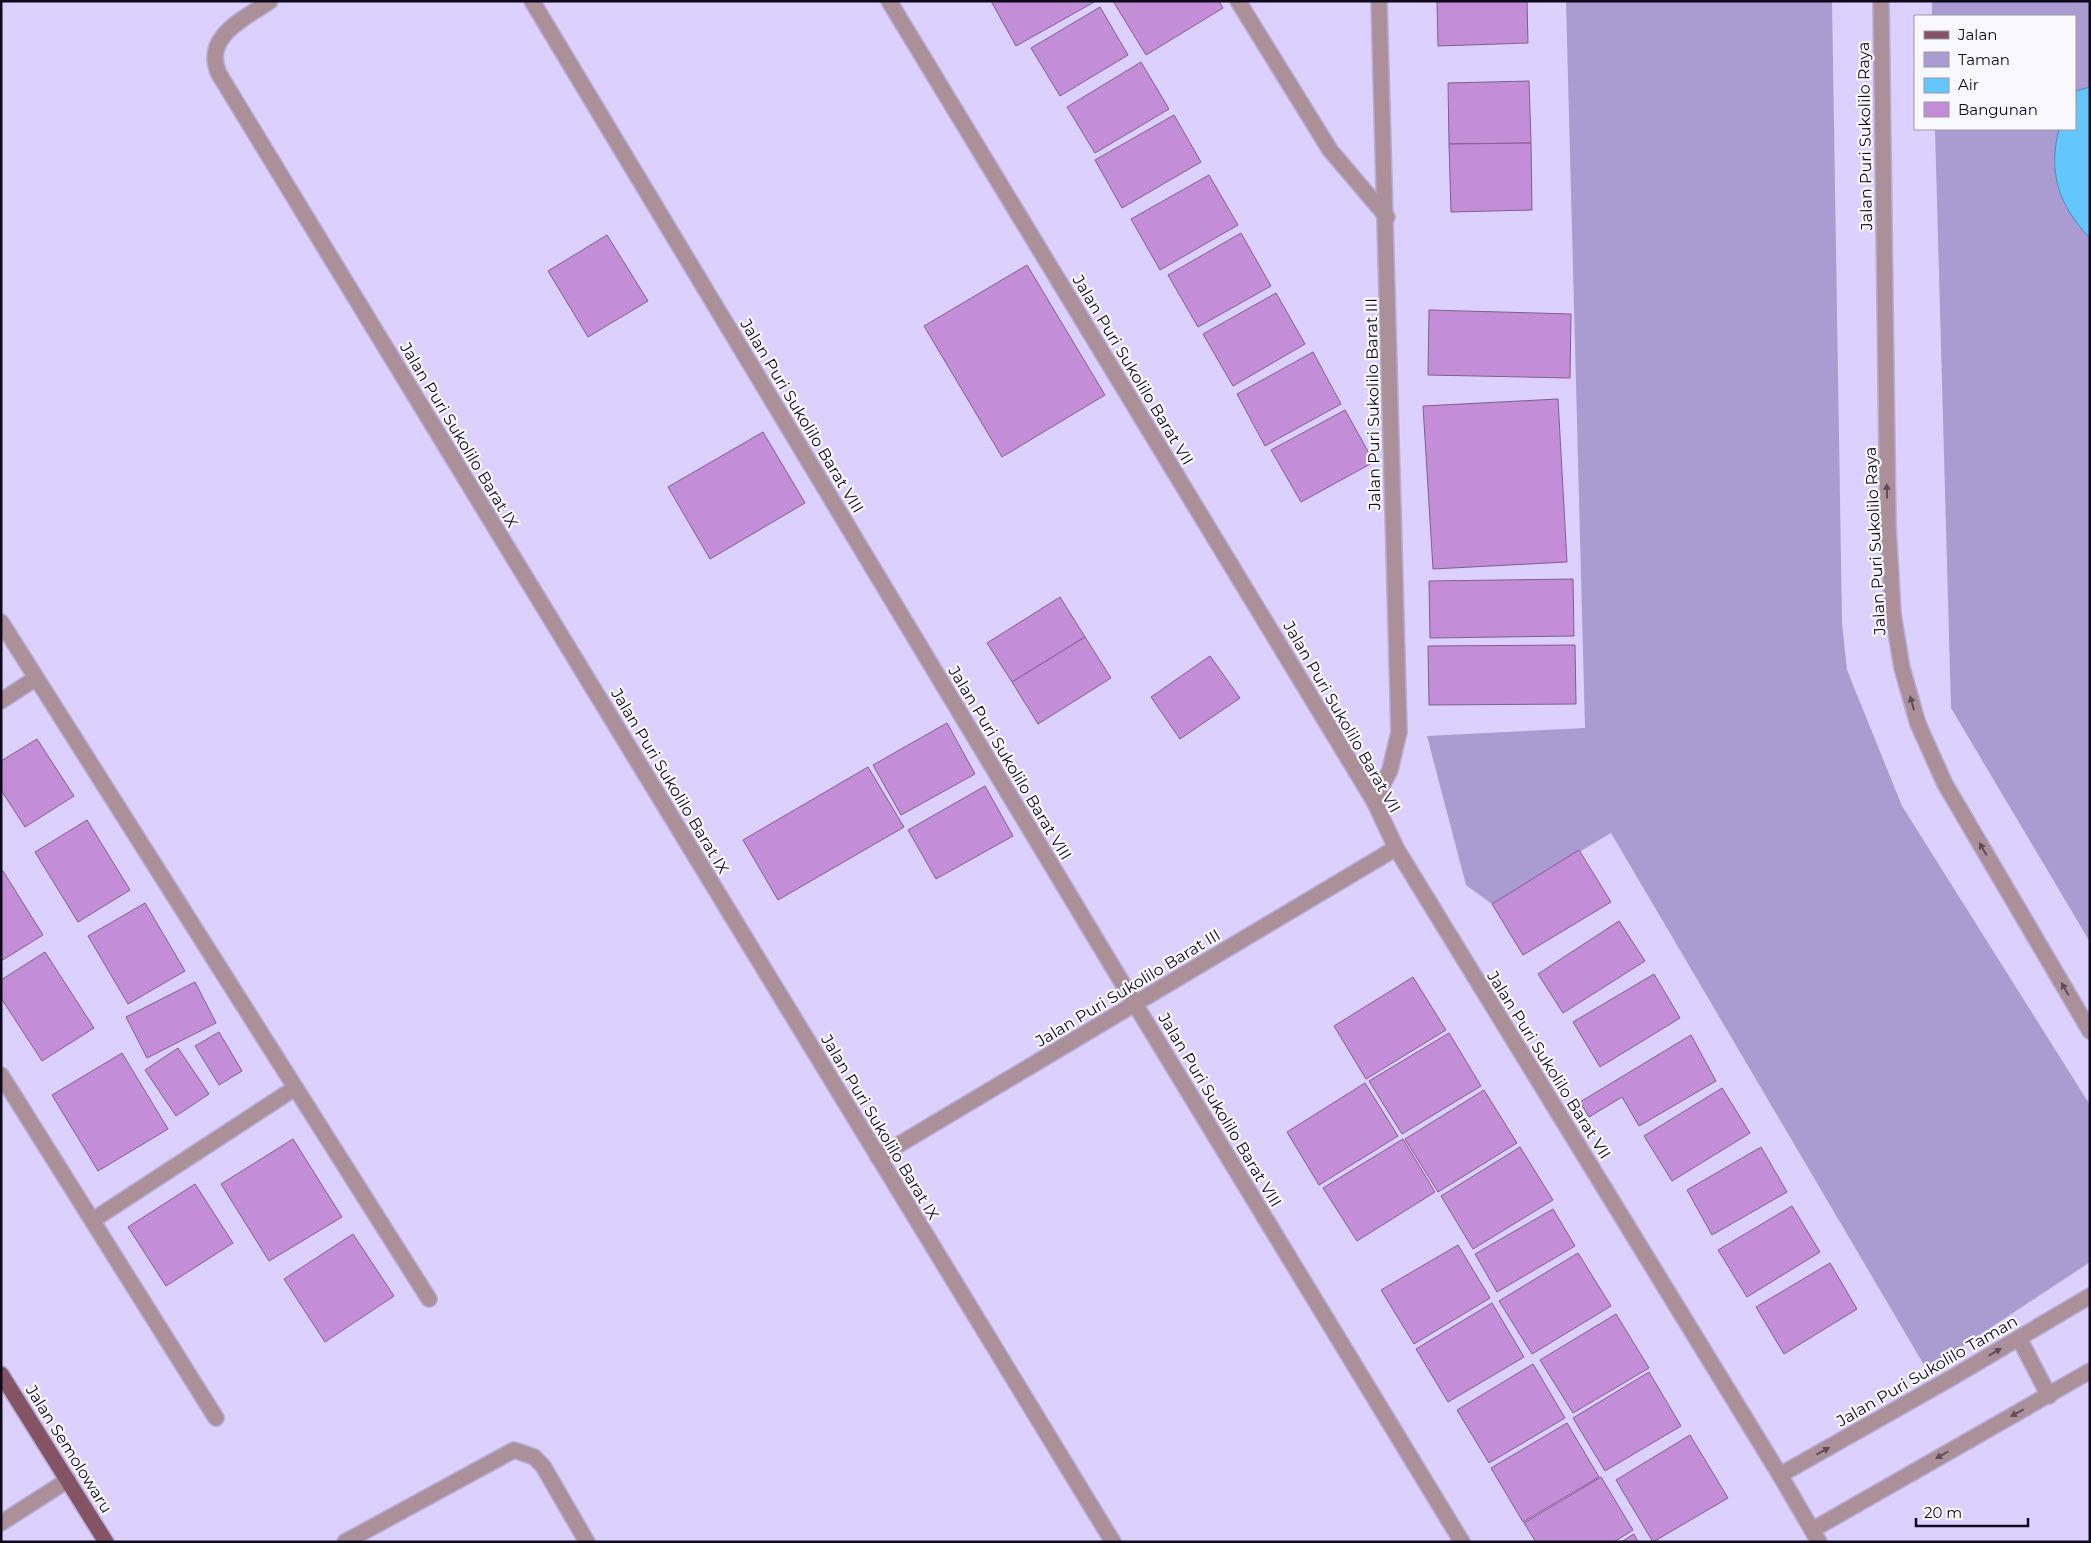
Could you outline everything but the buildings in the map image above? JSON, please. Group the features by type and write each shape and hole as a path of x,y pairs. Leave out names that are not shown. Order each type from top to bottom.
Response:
{"main road":[{"name":"Jalan Semolowaru","path":"1,1374 106,1542"}],"street":[{"name":"Jalan Puri Sukolilo Barat IX","path":"270,1 222,36 214,56 219,74 1112,1542"},
{"name":"Jalan Puri Sukolilo Barat VIII","path":"532,1 1135,1004 1462,1542"},
{"name":"Jalan Puri Sukolilo Barat VII","path":"889,1 1374,801 1396,848 1816,1536"},
{"path":"1238,1 1330,150 1387,217"},
{"name":"Jalan Puri Sukolilo Barat III","path":"1374,801 1390,770 1399,732 1387,217 1379,1"},
{"name":"Jalan Puri Sukolilo Raya","path":"1881,1 1888,526 1893,614 1902,668 1918,724 1945,784 2090,1031"},
{"path":"1,622 429,1299"},
{"path":"1,701 36,678"},
{"name":"Jalan Puri Sukolilo Barat III","path":"878,1157 1396,848"},
{"path":"1,1075 216,1418"},
{"path":"92,1220 295,1088"},
{"name":"Jalan Puri Sukolilo Taman","path":"1780,1475 2090,1296"},
{"path":"2019,1338 2049,1396"},
{"path":"1816,1536 1984,1430 2049,1396 2090,1371"},
{"path":"345,1542 514,1450 534,1457 543,1466 587,1542"},
{"path":"1,1523 68,1480"}],"green space":[{"path":"1566,1 1832,1 1842,623 1847,670 1902,806 2090,1105 2090,1262 1927,1370 1611,833 1492,904 1466,885 1427,736 1585,728"},
{"path":"1932,1 2090,1 2090,942 1951,708 1935,130 2076,130 2076,15 1932,15"}],"water":[{"path":"2090,87 2090,238 2079,226 2063,200 2056,174 2055,160 2059,130 2076,130 2076,91"}]}
